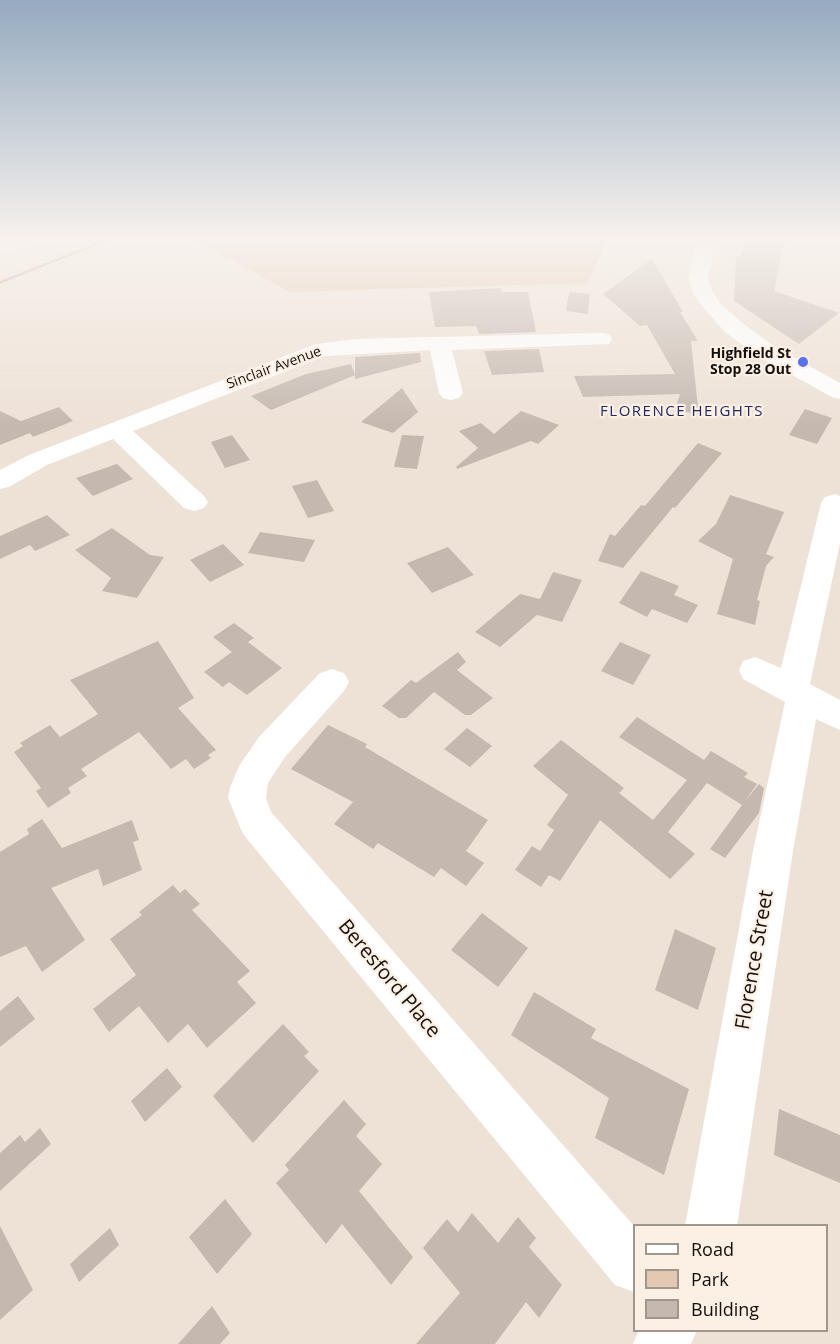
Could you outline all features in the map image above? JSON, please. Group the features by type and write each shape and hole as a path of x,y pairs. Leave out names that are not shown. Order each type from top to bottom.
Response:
{"street":[{"path":"709,301 733,327 730,339 735,349 756,369 777,379 833,388"},
{"name":"Sinclair Avenue","path":"0,481 23,466 309,353 355,346 601,339"},
{"path":"439,343 451,393"},
{"path":"116,429 194,502"},
{"name":"Florence Street","path":"711,1224 797,693 835,503"},
{"path":"754,670 840,716"},
{"name":"Beresford Place","path":"332,682 272,747 252,777 247,798 256,822 633,1265"}],"building":[{"path":"430,301 530,301 536,332 479,334 476,326 435,327"},
{"path":"568,301 589,301 588,314 566,311"},
{"path":"611,301 676,301 683,312 680,312 698,341 691,341 699,417 698,414 675,410 680,394 583,397 574,376 675,374 647,325 640,326"},
{"path":"734,301 803,301 839,313 799,344"},
{"path":"539,349 544,372 492,375 484,351"},
{"path":"420,353 421,362 355,379 355,357"},
{"path":"351,364 355,375 271,410 251,396 306,374"},
{"path":"402,388 418,412 393,433 361,422"},
{"path":"59,407 73,421 33,437 30,433 0,445 0,411 21,421"},
{"path":"805,409 832,418 817,444 789,435"},
{"path":"521,411 559,425 538,444 531,441 457,469 456,467 478,448 459,431 481,423 494,434"},
{"path":"232,435 250,460 225,468 211,442"},
{"path":"402,435 424,436 417,469 394,467"},
{"path":"698,443 722,453 675,508 673,507 623,568 598,561 610,534 615,536 641,505 645,506"},
{"path":"117,464 133,479 93,496 76,478"},
{"path":"317,480 334,511 308,518 292,486"},
{"path":"730,495 784,512 766,554 774,557 766,566 757,600 760,601 755,625 717,614 733,559 698,541 716,524"},
{"path":"47,515 70,535 35,551 30,545 0,559 0,536"},
{"path":"112,528 150,555 164,557 137,598 102,591 111,578 75,550"},
{"path":"260,532 315,540 304,562 248,553"},
{"path":"223,544 244,565 210,582 190,560"},
{"path":"448,547 474,575 432,593 407,563"},
{"path":"641,571 679,586 674,595 698,605 687,623 652,609 647,617 619,603"},
{"path":"553,572 582,580 562,622 537,615 500,647 475,632 520,594 540,599"},
{"path":"234,623 254,638 248,642 282,668 247,695 229,682 223,687 204,672 232,652 213,637"},
{"path":"158,641 194,698 178,708 216,750 208,755 211,758 194,769 186,759 171,769 139,732 81,769 87,776 68,788 71,793 48,808 36,791 41,788 14,752 23,746 20,743 50,725 60,737 98,714 70,680"},
{"path":"620,642 651,655 633,685 601,671"},
{"path":"458,652 466,662 457,670 493,698 471,715 465,715 434,692 406,718 399,718 382,706 411,680 416,683"},
{"path":"637,717 704,760 711,751 748,773 744,777 757,784 745,801 759,784 764,788 759,813 725,858 710,849 742,805 707,783 668,832 695,854 670,879 600,820 560,881 549,875 541,887 515,870 532,846 540,851 554,830 547,825 568,795 533,766 561,740 624,788 619,793 653,820 687,780 619,737"},
{"path":"328,725 367,744 365,747 488,820 466,851 484,863 466,886 441,868 434,877 378,843 373,849 334,824 353,802 291,769"},
{"path":"467,728 492,746 470,767 444,749"},
{"path":"42,819 62,848 132,820 139,840 133,842 142,870 103,886 98,869 51,888 85,940 42,972 26,946 0,957 0,852 29,834 27,829"},
{"path":"173,885 180,893 185,889 200,904 192,910 250,971 237,982 256,1003 207,1048 188,1024 168,1043 139,1006 109,1032 93,1009 136,975 110,939 142,915 139,912"},
{"path":"482,913 528,948 498,987 451,950"},
{"path":"675,929 716,948 698,1010 655,990"},
{"path":"534,992 596,1029 591,1038 689,1089 664,1175 595,1138 609,1098 511,1035"},
{"path":"18,996 35,1019 0,1047 0,1011"},
{"path":"283,1024 309,1052 304,1056 319,1071 253,1143 213,1096"},
{"path":"167,1068 182,1087 145,1122 131,1101"},
{"path":"344,1100 366,1124 356,1136 382,1164 359,1191 413,1257 391,1285 342,1224 326,1244 276,1183 289,1170 285,1165"},
{"path":"779,1109 840,1135 840,1183 774,1155"},
{"path":"40,1128 51,1144 0,1191 0,1153 20,1135 25,1142"},
{"path":"225,1199 252,1234 217,1274 189,1237"},
{"path":"472,1213 498,1243 518,1217 536,1238 529,1247 562,1285 539,1318 526,1302 495,1344 416,1344 460,1293 423,1248 447,1219 458,1232"},
{"path":"0,1226 33,1290 0,1320"},
{"path":"110,1228 119,1245 79,1282 70,1264"},
{"path":"212,1306 230,1333 220,1344 178,1344"}],"place":[{"name":"Highfield St Stop 28 Out","path":"803,362"}],"district":[{"name":"FLORENCE HEIGHTS","path":"682,412"}]}
